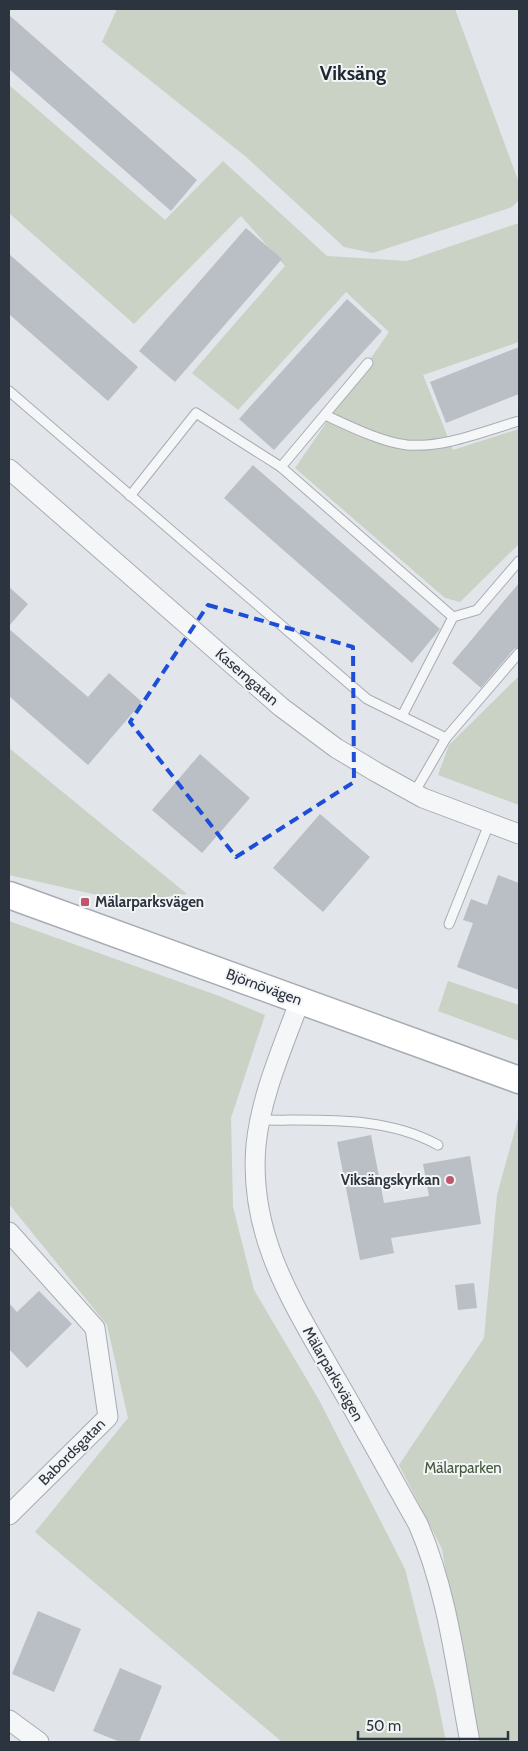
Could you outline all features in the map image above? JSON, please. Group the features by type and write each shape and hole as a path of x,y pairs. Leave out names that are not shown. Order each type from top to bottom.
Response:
{"main road":[{"name":"Björnövägen","path":"9,895 519,1080"}],"street":[{"name":"Kaserngatan","path":"9,469 281,707 336,748 414,793 489,824 519,834"},
{"name":"Mälarparksvägen","path":"300,1000 269,1085 256,1143 258,1203 273,1262 285,1289 418,1524 430,1552 445,1609 470,1742"},
{"name":"Babordsgatan","path":"9,1232 94,1328 108,1417 9,1515"},
{"path":"9,1720 39,1742"}],"lane":[{"path":"281,467 368,363"},
{"path":"9,391 367,699 446,738"},
{"path":"130,496 196,413 281,467 453,617"},
{"path":"325,415 361,431 406,445 437,444 519,421"},
{"path":"402,716 453,617 476,610 519,561"},
{"path":"414,793 446,738 519,653"},
{"path":"449,924 489,824"},
{"path":"261,1120 362,1121 418,1134 438,1145"}],"highlighted area":[{"path":"208,605 353,647 354,782 236,857 130,722"}],"green space":[{"path":"117,9 455,9 519,183 519,200 512,207 373,253 344,247 245,156 102,42"},
{"path":"9,85 165,220 223,161 327,256 407,261 519,223 519,342 423,375 453,450 519,429 519,544 460,602 445,598 295,468 389,332 346,292 238,410 192,373 285,266 241,216 134,324 9,213"},
{"path":"519,676 519,805 438,775 449,745"},
{"path":"9,748 187,894 128,902 9,875"},
{"path":"9,921 219,996 265,1015 231,1118 233,1207 254,1290 319,1400 405,1569 436,1692 446,1742 282,1742 35,1532 128,1418 107,1325 9,1204"},
{"path":"448,981 519,1005 519,1041 438,1011"},
{"name":"Mälarparken","path":"519,1115 519,1742 474,1742 442,1549 399,1465 484,1338 497,1195"}],"building":[{"path":"9,15 197,180 171,211 9,69"},
{"path":"246,228 282,259 175,382 139,351"},
{"path":"9,254 138,367 108,401 9,314"},
{"path":"347,299 382,331 274,450 239,419"},
{"path":"519,347 519,394 446,423 430,382"},
{"path":"253,465 440,629 412,663 224,498"},
{"path":"519,583 519,647 514,649 481,688 452,663"},
{"path":"9,587 28,604 9,626"},
{"path":"9,629 88,697 109,673 142,702 88,765 9,696"},
{"path":"200,754 250,798 202,853 152,810"},
{"path":"320,814 370,857 323,912 273,868"},
{"path":"498,875 519,883 519,990 457,967 473,923 463,920 471,899 487,905"},
{"path":"371,1135 384,1203 429,1196 423,1164 470,1156 481,1224 391,1238 394,1253 360,1260 337,1142"},
{"path":"474,1283 477,1308 458,1310 455,1285"},
{"path":"39,1291 72,1324 27,1368 9,1349 9,1303 17,1312"},
{"path":"38,1611 81,1629 54,1692 12,1674"},
{"path":"120,1668 162,1686 139,1742 120,1742 93,1731"}],"place":[{"name":"Mälarparksvägen","path":"85,902"},
{"name":"Viksängskyrkan","path":"450,1180"}],"district":[{"name":"Viksäng","path":"353,73"}]}
